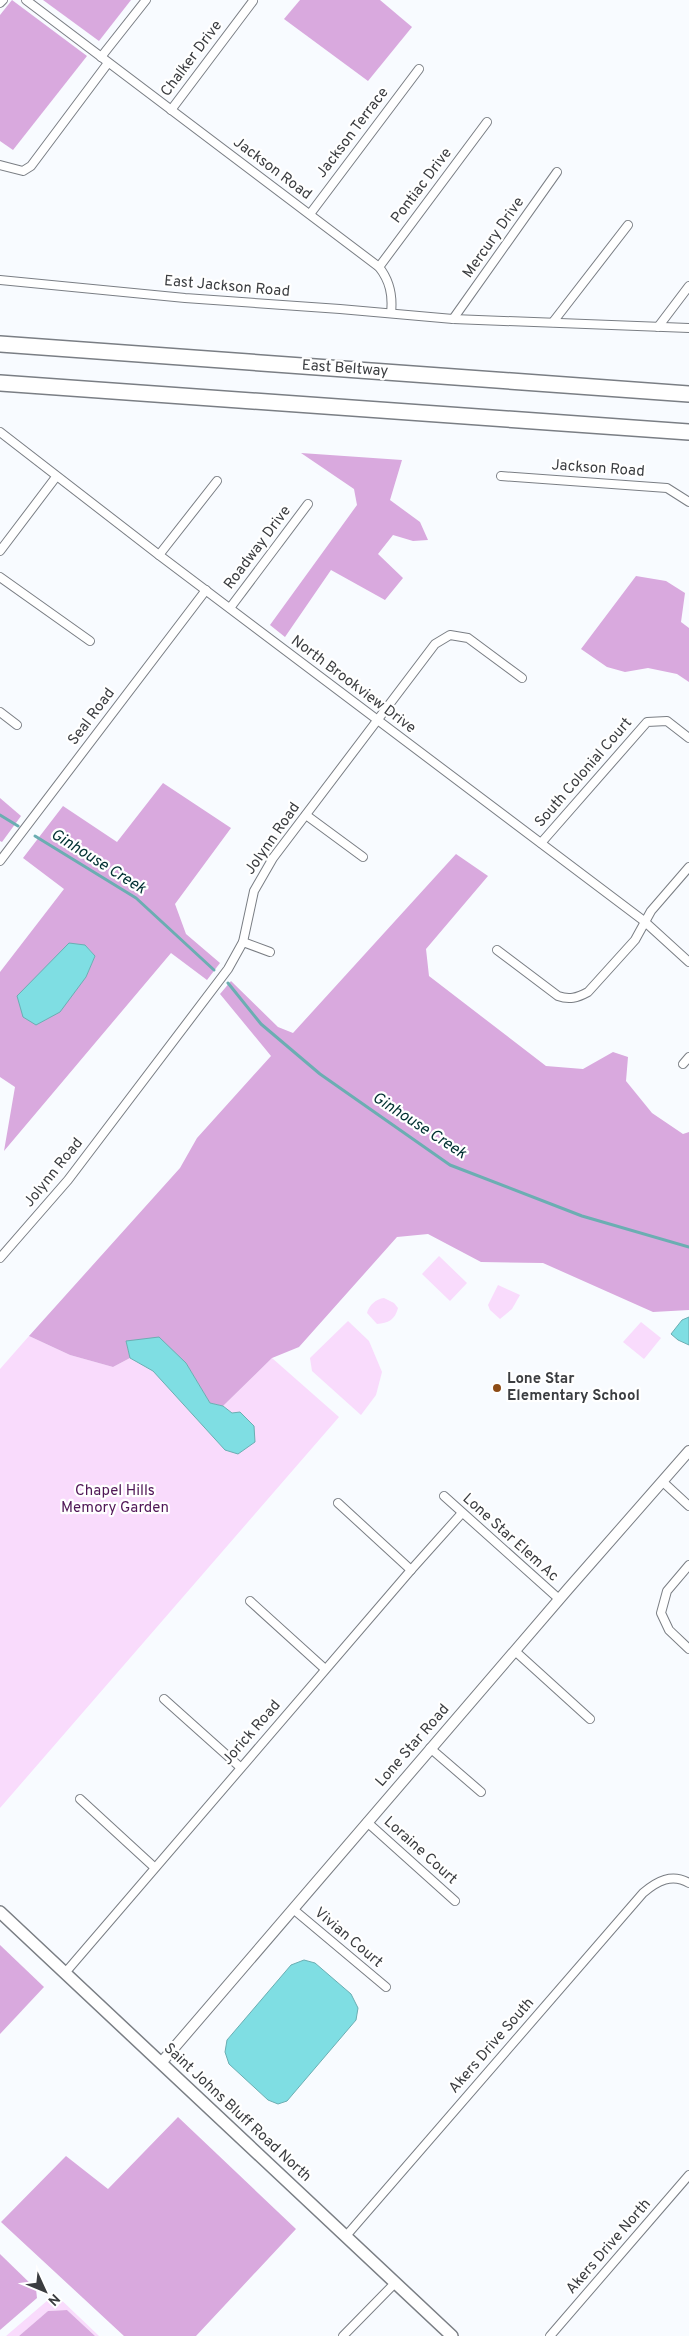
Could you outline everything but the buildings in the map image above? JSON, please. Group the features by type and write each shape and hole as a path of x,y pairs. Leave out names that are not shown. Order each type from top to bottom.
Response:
{"highway":[{"name":"East Beltway","path":"0,344 689,394"},
{"path":"0,383 689,432"}],"main road":[{"name":"Saint Johns Bluff Road North","path":"0,1912 452,2336"}],"street":[{"path":"0,4 3,0"},
{"name":"Jackson Road","path":"26,0 379,267 387,277 393,296 391,314"},
{"path":"101,57 146,0"},
{"name":"Chalker Drive","path":"171,110 253,1"},
{"path":"0,166 23,171 31,166 108,63"},
{"name":"Jackson Terrace","path":"310,214 419,69"},
{"name":"Pontiac Drive","path":"379,267 488,122"},
{"name":"Mercury Drive","path":"453,320 557,172"},
{"path":"553,322 628,225"},
{"name":"East Jackson Road","path":"0,280 185,298 453,320"},
{"path":"658,327 689,286"},
{"path":"453,320 689,328"},
{"name":"North Brookview Drive","path":"0,432 56,477 377,721 644,921 689,962"},
{"name":"Jackson Road","path":"500,476 667,488 689,502"},
{"path":"0,551 56,477"},
{"path":"159,555 217,481"},
{"name":"Roadway Drive","path":"230,608 308,504"},
{"path":"0,577 90,641"},
{"name":"Seal Road","path":"0,861 206,590"},
{"name":"Jolynn Road","path":"0,1258 68,1180 228,969 243,942 250,905 259,880 273,858 435,644 450,635 468,638 522,678"},
{"path":"0,712 17,725"},
{"name":"South Colonial Court","path":"541,843 647,722 667,721 689,738"},
{"path":"306,815 363,857"},
{"path":"497,950 558,996 567,999 580,997 596,984 635,940 642,931 644,921 689,867"},
{"path":"243,942 270,952"},
{"path":"683,1064 689,1057"},
{"name":"Lone Star Road","path":"161,2062 430,1748 689,1451"},
{"path":"663,1482 689,1506"},
{"name":"Lone Star Elem Ac","path":"444,1496 559,1599"},
{"path":"338,1503 411,1570"},
{"name":"Jorick Road","path":"65,1973 240,1767 462,1513"},
{"path":"689,1565 667,1591 661,1613 669,1630 689,1649"},
{"path":"250,1601 325,1669"},
{"path":"515,1651 590,1719"},
{"path":"164,1699 240,1767"},
{"path":"430,1748 482,1792"},
{"path":"80,1799 154,1867"},
{"name":"Loraine Court","path":"367,1822 455,1901"},
{"name":"Akers Drive South","path":"346,2236 643,1893 663,1879 676,1878 689,1884"},
{"name":"Vivian Court","path":"293,1909 386,1987"},
{"name":"Akers Drive North","path":"550,2336 689,2175"},
{"path":"343,2336 395,2283"}],"green space":[{"path":"439,1256 467,1283 450,1301 422,1274"},
{"path":"498,1285 520,1295 512,1309 500,1319 490,1310 488,1305"},
{"path":"384,1298 394,1303 398,1308 390,1320 377,1324 367,1313 373,1303"},
{"path":"348,1321 369,1341 382,1372 376,1395 361,1415 312,1371 310,1358"},
{"path":"641,1322 661,1338 644,1359 623,1342"},
{"name":"Chapel Hills Memory Garden","path":"29,1336 70,1355 113,1367 130,1358 153,1371 225,1450 232,1413 223,1406 272,1358 339,1417 0,1808 0,1369"},
{"path":"55,2294 99,2336 95,2336 67,2310 48,2311 19,2336 6,2336"}],"shaded area":[{"path":"12,0 87,56 13,150 0,141 0,15"},
{"path":"43,0 131,0 99,41"},
{"path":"300,0 380,0 412,27 368,81 284,19"},
{"path":"301,453 402,460 390,500 420,522 428,540 413,541 393,535 378,554 403,578 385,600 331,570 285,637 270,625 357,505 354,489"},
{"path":"636,576 666,581 685,593 681,622 689,628 689,682 677,674 648,668 625,672 607,667 581,649"},
{"path":"163,783 231,828 175,904 186,934 220,963 207,980 171,953 4,1151 15,1087 0,1077 0,972 64,889 23,858 63,806 117,842","holes":["85,945 95,956 86,977"]},
{"path":"0,798 21,816 2,842 0,841"},
{"path":"456,854 488,876 426,949 429,976 546,1066 583,1069 613,1052 628,1057 626,1081 652,1113 683,1134 689,1132 689,1310 653,1312 543,1263 481,1262 428,1234 397,1237 299,1347 272,1358 223,1406 210,1403 186,1363 126,1341 130,1358 113,1367 70,1355 29,1336 180,1168 197,1138 271,1056 220,994 231,981 278,1027 293,1033"},
{"path":"0,1945 44,1987 0,2034"},
{"path":"178,2117 296,2229 196,2336 124,2336 1,2222 66,2156 108,2189"},
{"path":"0,2254 36,2289 37,2298 0,2330"},
{"path":"67,2310 95,2336 19,2336 48,2311"}],"water":[{"path":"69,943 85,945 95,956 86,977 60,1012 36,1025 23,1017 17,996"},
{"path":"689,1317 689,1345 671,1334 682,1320"},
{"path":"159,1337 186,1363 210,1403 223,1406 232,1413 240,1412 254,1426 255,1442 238,1454 225,1450 153,1371 130,1358 126,1341"},
{"path":"304,1960 315,1963 351,1994 358,2008 356,2020 287,2101 278,2104 268,2100 229,2064 225,2052 227,2040 291,1965"}],"waterway":[{"name":"Ginhouse Creek","path":"0,815 18,826"},
{"name":"Ginhouse Creek","path":"35,836 136,898 214,970"},
{"name":"Ginhouse Creek","path":"228,983 261,1024 320,1074 450,1165 582,1216 689,1247"}],"place":[{"name":"Lone Star Elementary School","path":"497,1388"}]}
